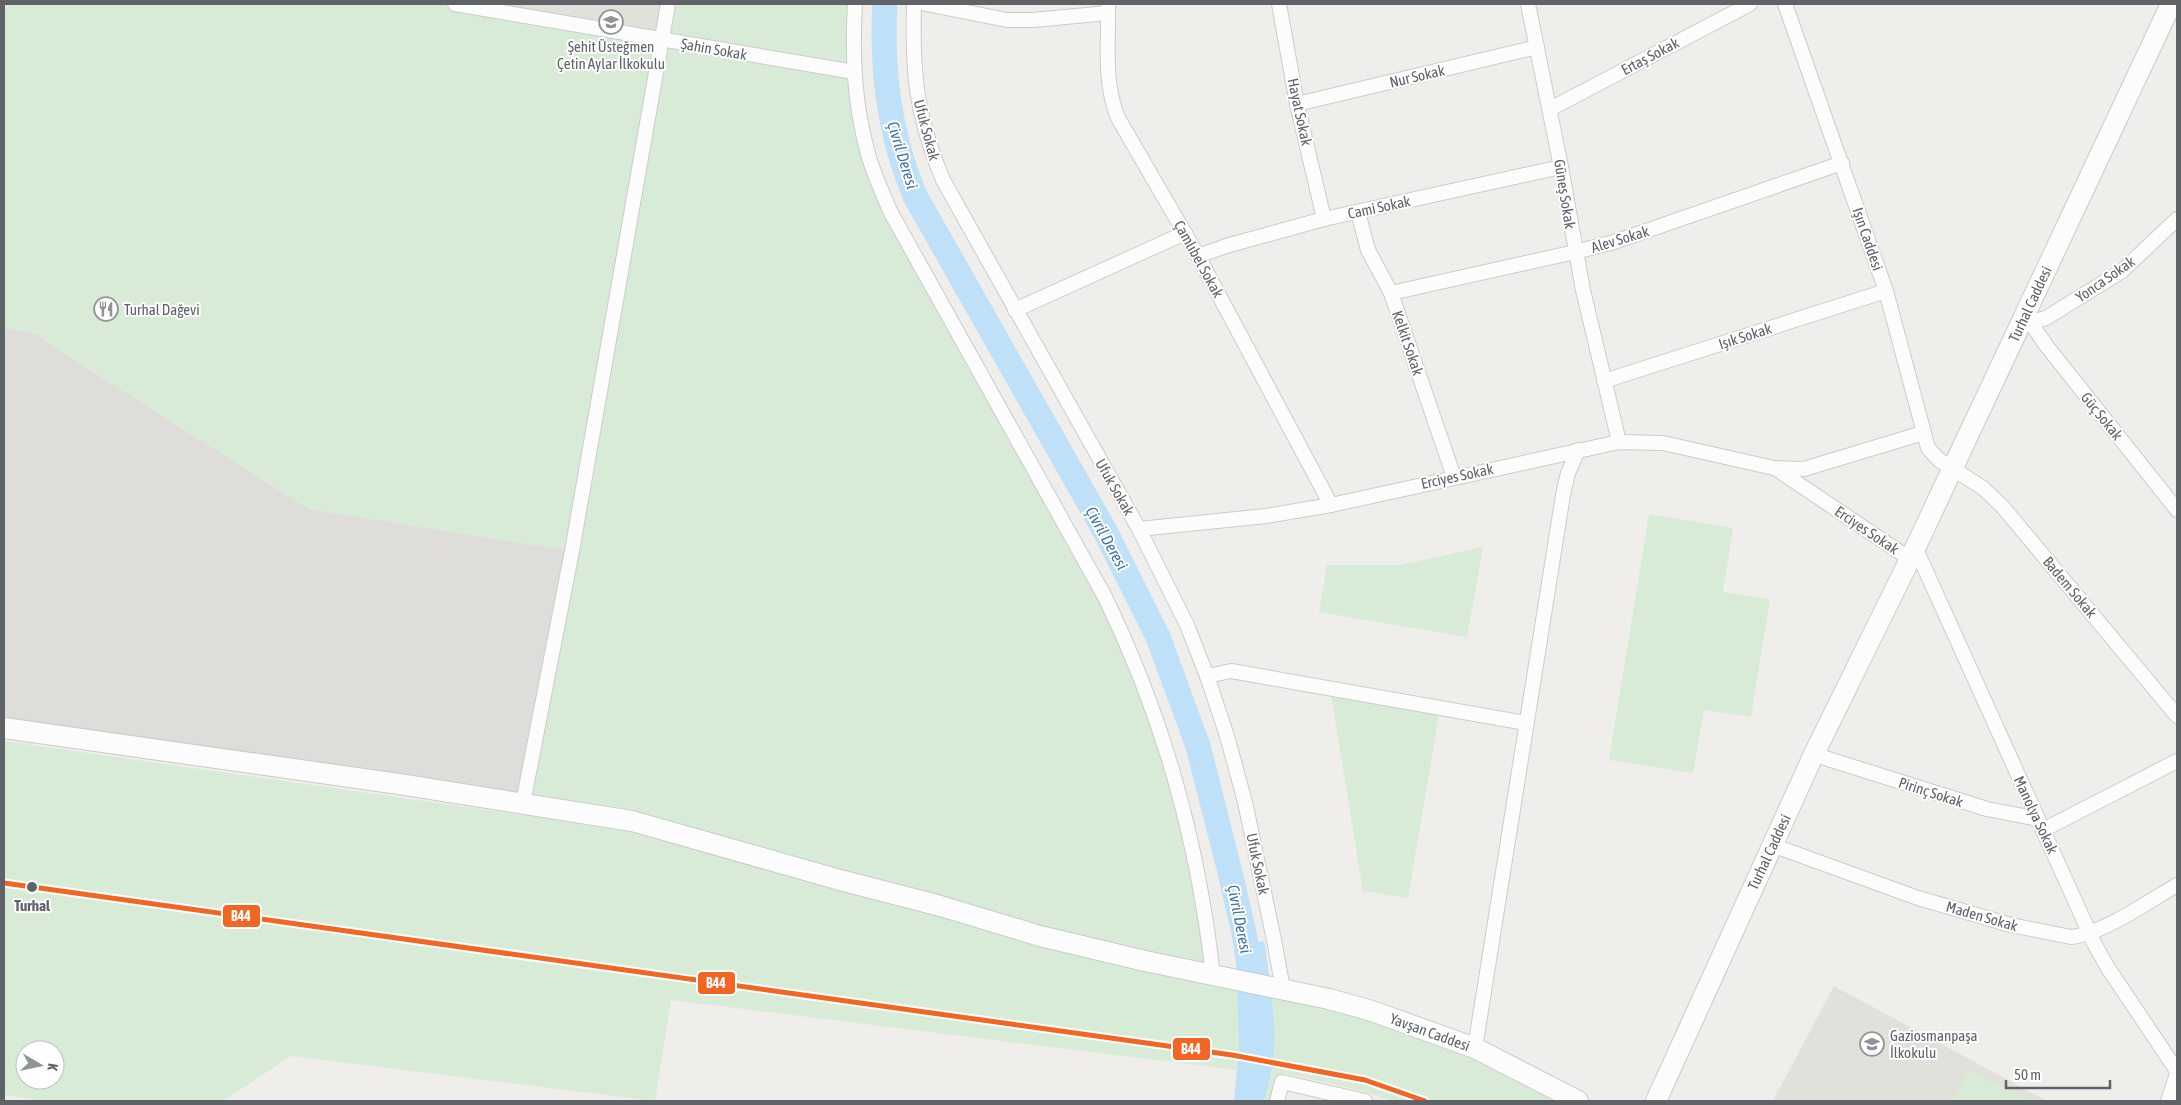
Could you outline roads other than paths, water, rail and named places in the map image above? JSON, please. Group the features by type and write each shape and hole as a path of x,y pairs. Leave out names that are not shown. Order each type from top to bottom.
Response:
{"street":[{"name":"Şahin Sokak","path":"454,4 854,72"},
{"path":"523,803 572,552 668,4"},
{"path":"855,4 854,72 866,149 890,211 1081,552 1131,652 1169,754 1186,818 1220,977"},
{"name":"Ufuk Sokak","path":"914,4 914,72 925,133 943,180 1139,529 1187,625 1208,676 1245,802 1274,940 1277,988"},
{"path":"926,4 1007,20 1033,20 1108,8"},
{"name":"Hayat Sokak","path":"1279,4 1297,104 1324,219"},
{"name":"Güneş Sokak","path":"1528,4 1562,167 1575,252 1619,442"},
{"name":"Ertaş Sokak","path":"1550,109 1750,4"},
{"name":"Işın Caddesi","path":"1785,4 1886,291 1923,433 1933,454 1952,469"},
{"name":"Turhal Caddesi","path":"1656,1101 1771,846 2026,319 2171,4"},
{"name":"Çamlıbel Sokak","path":"1108,8 1108,84 1110,100 1118,118 1198,256 1331,505"},
{"name":"Nur Sokak","path":"1297,104 1537,47"},
{"name":"Alev Sokak","path":"1391,293 1614,242 1842,164"},
{"name":"Cami Sokak","path":"1198,256 1226,246 1324,219 1562,167"},
{"name":"Kelkit Sokak","path":"1358,212 1368,250 1391,293 1454,477"},
{"name":"Yonca Sokak","path":"2026,319 2046,318 2122,271 2177,219"},
{"path":"1015,310 1185,233"},
{"name":"Işık Sokak","path":"1604,381 1886,291"},
{"name":"Güç Sokak","path":"2026,319 2177,510"},
{"name":"Erciyes Sokak","path":"1139,529 1257,517 1331,505 1619,442 1663,443 1774,468 1804,468 1923,433"},
{"path":"1475,1048 1563,495 1568,473 1578,450"},
{"name":"Erciyes Sokak","path":"1774,468 1912,553"},
{"name":"Badem Sokak","path":"1952,469 1983,488 2002,506 2177,716"},
{"name":"Manolya Sokak","path":"1912,553 2041,824 2089,932 2108,968 2177,1073"},
{"name":"Turhal Caddesi","path":"1670,1101 1825,758 1888,605"},
{"path":"1208,676 1231,672 1526,723"},
{"path":"4,728 624,819 667,829 840,880 954,909 1040,936"},
{"path":"4,741 630,832 890,906 984,928 1040,936"},
{"name":"Pirinç Sokak","path":"1825,758 1987,810 2041,824"},
{"path":"2041,824 2177,761"},
{"name":"Maden Sokak","path":"1783,849 1918,898 2011,925 2071,937 2089,932 2177,885"},
{"name":"Yavşan Caddesi","path":"1040,936 1220,977 1328,999 1372,1011 1475,1048 1578,1101"},
{"path":"2168,1101 2177,1073"},
{"path":"1277,1101 1282,1082 1363,1101"}],"water":[{"path":"1264,941 1274,1024 1274,1052 1271,1071 1264,1101 1234,1101 1239,1048 1236,946"}],"waterway":[{"name":"Çivril Deresi","path":"885,4 884,54 886,78 893,126 906,173 915,196 1105,531 1158,637 1198,746 1244,933 1251,978"}],"place":[{"name":"Şehit Üsteğmen Çetin Aylar İlkokulu","path":"611,22"},
{"name":"Turhal Dağevi","path":"106,309"},
{"name":"Turhal","path":"32,887"},
{"name":"Gaziosmanpaşa İlkokulu","path":"1872,1044"}]}
